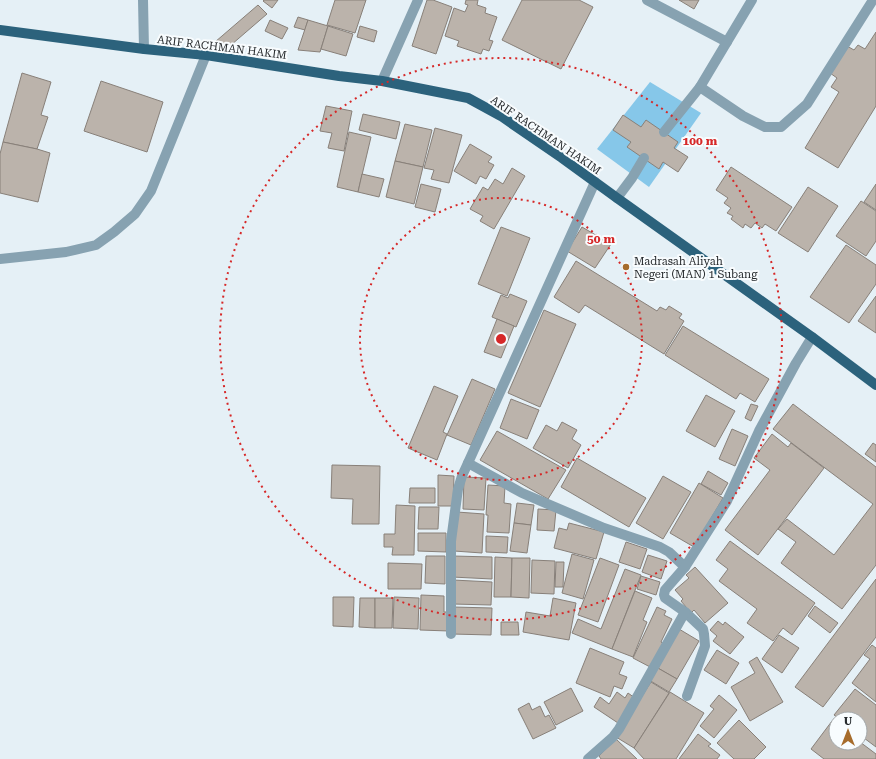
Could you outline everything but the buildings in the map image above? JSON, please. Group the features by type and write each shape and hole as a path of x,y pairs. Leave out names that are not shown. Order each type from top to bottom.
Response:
{"main road":[{"name":"ARIF RACHMAN HAKIM","path":"0,30 144,49 206,55 339,76 382,81 468,98 500,116 562,158 874,381"}],"street":[{"path":"143,0 144,49"},
{"path":"382,81 418,0"},
{"path":"647,0 727,42"},
{"path":"664,132 700,87 752,0"},
{"path":"700,87 743,116 765,127 781,127 807,104 873,0"},
{"path":"0,259 66,252 96,245 114,232 134,214 151,191 206,55"},
{"path":"617,198 632,178 644,158"},
{"path":"451,634 451,541 458,489 462,476 595,182"},
{"path":"687,696 705,646 704,634 702,629 685,612 665,598 665,590 685,567 727,501 759,431 812,337"},
{"path":"468,463 522,493 604,528 660,547 669,552 685,567"},
{"path":"588,759 613,737 619,729 685,612"}],"shaded area":[{"path":"650,82 701,113 649,187 597,149"}],"place":[{"name":"Madrasah Aliyah Negeri (MAN) 1 Subang","path":"626,267"}]}
